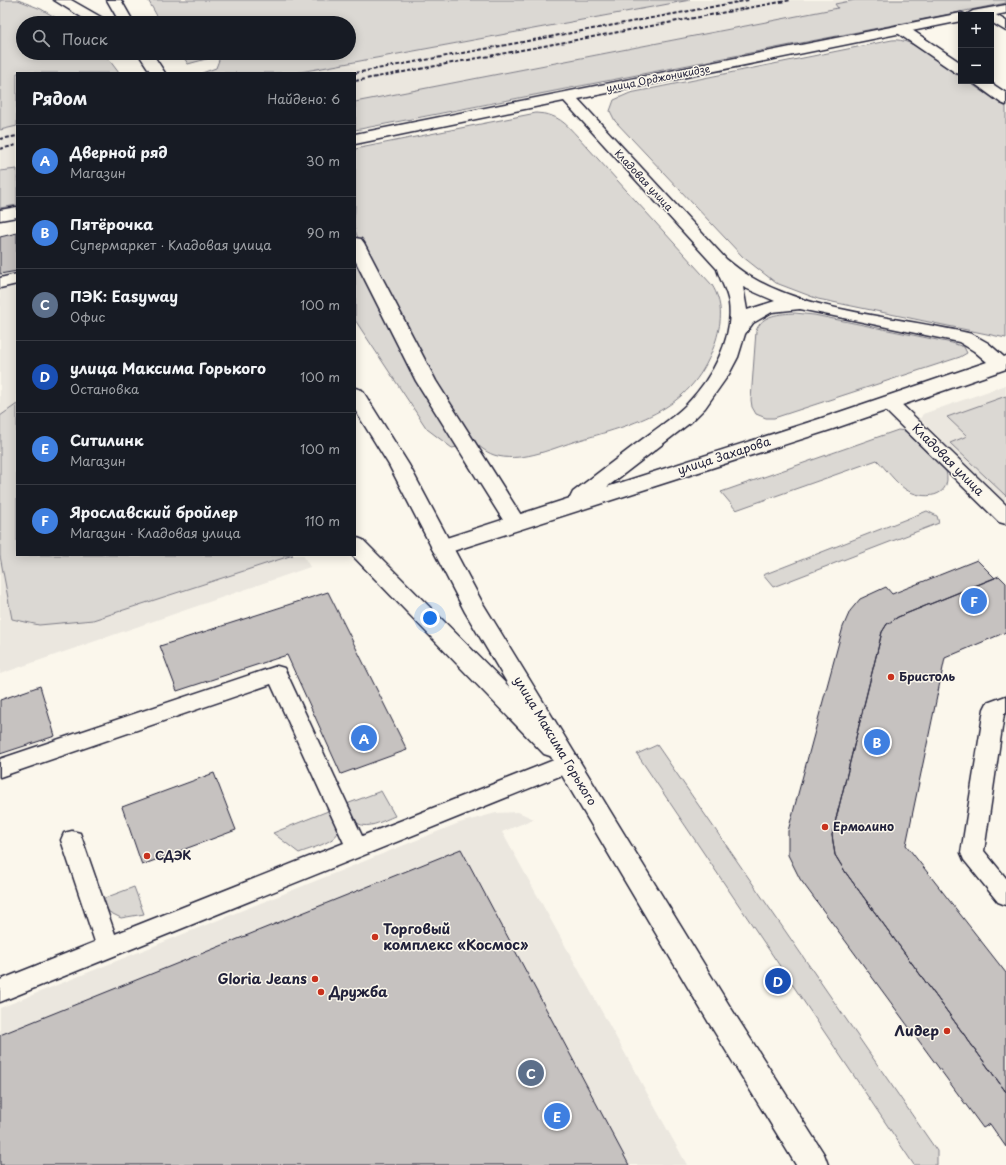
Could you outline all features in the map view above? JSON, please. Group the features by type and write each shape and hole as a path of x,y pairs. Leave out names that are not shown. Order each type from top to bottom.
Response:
{"street":[{"path":"61,0 89,16"},
{"path":"114,0 123,16"},
{"path":"994,12 1006,8"},
{"name":"улица Орджоникидзе","path":"356,139 958,18"},
{"path":"901,30 958,68"},
{"path":"146,60 157,72"},
{"path":"150,60 157,72"},
{"path":"982,84 1006,100"},
{"name":"Кладовая улица","path":"567,96 720,263"},
{"path":"0,215 16,212"},
{"path":"356,245 426,381 515,523"},
{"path":"720,263 732,274 760,290 816,307"},
{"path":"720,263 735,287 739,300 736,334"},
{"path":"568,506 697,405 720,375 730,356 740,324 746,318 765,308 794,304 816,307 965,338 1004,363"},
{"name":"улица Захарова","path":"442,547 889,403 1004,363"},
{"name":"улица Максима Горького","path":"356,396 399,465 473,606 719,1014 813,1165"},
{"name":"Кладовая улица","path":"889,403 1006,517"},
{"path":"356,546 569,763"}],"lane":[{"path":"994,20 1006,27"},
{"path":"0,283 16,279"},
{"path":"0,768 277,674 357,848"},
{"path":"1006,704 994,709 972,853 1006,895"},
{"path":"0,991 569,763"},
{"path":"72,840 108,947"}],"shaded area":[{"path":"0,0 18,0 41,9 53,16 16,16 16,60 109,60 118,72 16,72 16,126 0,130"},
{"path":"148,0 690,0 300,72 205,72 216,68 219,60 356,60 356,16 157,16"},
{"path":"690,0 855,0 835,4 839,8 356,102 356,72 300,72"},
{"path":"855,0 1006,0 1006,3 356,130 356,102 838,8 835,4"},
{"path":"892,40 900,40 919,47 958,75 958,84 972,84 1006,107 1006,338 818,299 776,283 743,257 615,121 610,111 614,100 630,93"},
{"path":"185,60 202,60 188,64"},
{"path":"536,113 556,117 569,128 712,285 720,305 720,319 716,340 706,364 693,383 678,398 641,420 544,452 524,457 504,457 487,452 470,437 433,381 356,232 356,149"},
{"path":"16,126 16,169 0,171 0,130"},
{"path":"16,169 16,205 0,208 0,171"},
{"path":"16,233 16,556 304,556 310,567 0,674 0,237"},
{"path":"356,258 458,447 452,448 427,429 356,322"},
{"path":"795,313 814,315 952,343 964,347 967,353 960,357 774,418 766,418 756,414 752,407 751,400 756,331 759,325 767,318"},
{"path":"1006,385 1006,503 920,419 923,414"},
{"path":"1006,396 1006,496 950,443 967,436 947,417"},
{"path":"16,405 16,556 290,556 93,620 39,625 12,619 0,556 0,416"},
{"path":"898,430 905,431 946,471 947,480 945,487 941,492 928,496 912,493 898,483 877,460 736,510 721,492"},
{"path":"927,511 937,516 939,523 773,587 763,575"},
{"path":"657,745 937,1151 937,1165 914,1165 637,754"},
{"path":"381,791 395,816 369,825 359,824 355,821 344,805"},
{"path":"333,809 338,831 333,839 322,845 299,853 273,833"},
{"name":"Торговый комплекс «Космос»","path":"518,812 534,819 502,832 687,1165 0,1165 0,1008 459,823 496,813"},
{"path":"134,887 144,914 121,918 109,912 102,899"}],"building":[{"path":"16,233 16,271 0,274 0,237"},
{"path":"977,560 995,578 898,617 887,624 882,632 832,835 835,855 846,873 1006,1092 1006,1147 990,1124 983,1128 800,879 788,855 788,831 843,627 850,611 860,599 886,587 892,594"},
{"path":"999,576 1006,583 1006,632 945,658 906,845 1006,973 1006,1092 846,873 835,855 832,835 882,632 887,624 898,617"},
{"path":"328,592 407,750 341,774 287,655 177,691 160,646"},
{"path":"40,686 55,736 0,754 0,700"},
{"path":"214,773 236,830 142,865 122,807"},
{"name":"Торговый комплекс «Космос»","path":"461,849 629,1165 0,1165 0,1035"}],"railway":[{"path":"356,73 749,0"},
{"path":"356,81 791,0"},
{"path":"0,139 16,136"},
{"path":"0,149 16,145"}],"place":[{"name":"Ярославский бройлер","path":"974,601"},
{"name":"Бристоль","path":"891,677"},
{"name":"Дверной ряд","path":"364,738"},
{"name":"Пятёрочка","path":"877,742"},
{"name":"Ермолино","path":"825,827"},
{"name":"СДЭК","path":"147,856"},
{"name":"Торговый комплекс «Космос»","path":"375,937"},
{"name":"Gloria Jeans","path":"315,979"},
{"name":"улица Максима Горького","path":"778,981"},
{"name":"Дружба","path":"321,992"},
{"name":"Лидер","path":"947,1031"},
{"name":"ПЭК: Easyway","path":"531,1073"},
{"name":"Ситилинк","path":"557,1116"}]}
